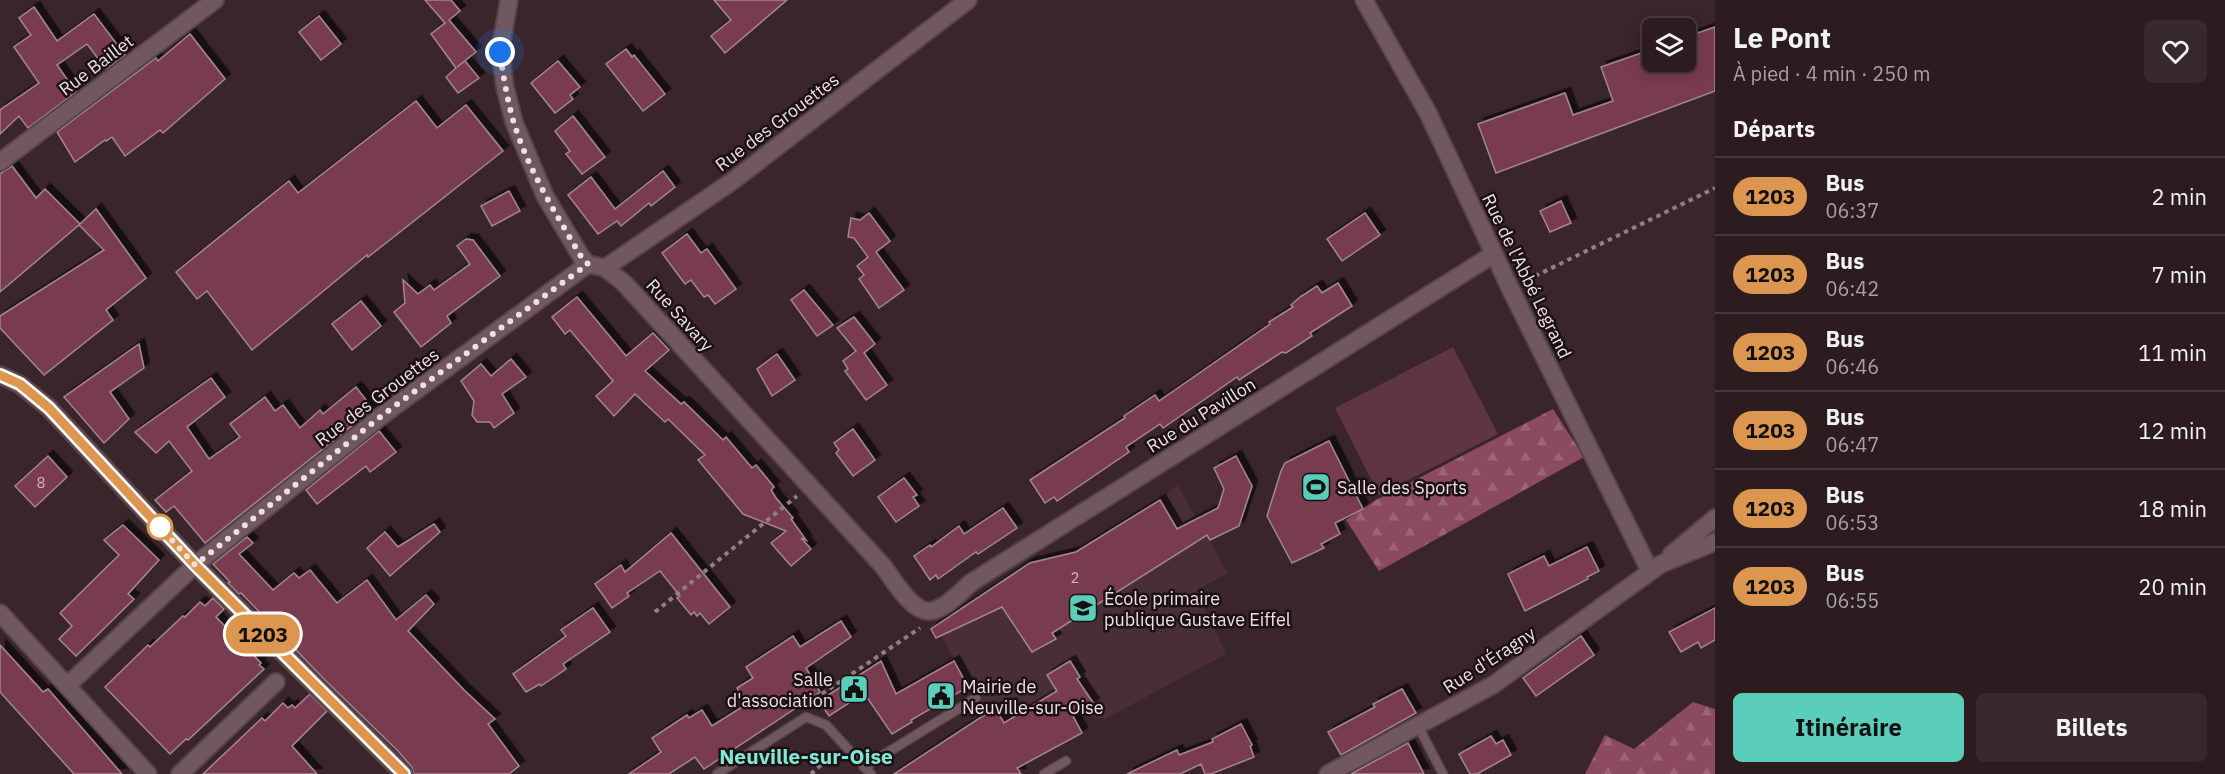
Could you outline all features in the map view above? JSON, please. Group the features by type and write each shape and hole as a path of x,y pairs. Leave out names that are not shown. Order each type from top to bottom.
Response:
{"street":[{"name":"Rue Baillet","path":"0,162 215,0"},
{"path":"509,0 500,52 505,87 514,122 545,196 582,258 588,264"},
{"name":"Rue des Grouettes","path":"605,268 734,180 968,0"},
{"name":"Rue de l'Abbé Legrand","path":"1364,0 1428,113 1510,288 1656,567"},
{"name":"Rue du Pavillon","path":"928,617 972,582 1494,254"},
{"name":"Rue Savary","path":"588,264 605,268 624,283 883,566 908,600 928,617"},
{"name":"Rue des Grouettes","path":"68,685 195,565 384,414 588,264"},
{"path":"0,375 20,384 49,408 195,565 404,774"},
{"name":"Rue d'Éragny","path":"1328,774 1493,685 1656,567 1715,518"},
{"name":"Rue d'Éragny","path":"1656,567 1715,542"},
{"path":"0,613 148,774"},
{"path":"180,774 276,682"}],"lane":[{"path":"717,774 806,717 826,725 867,771 976,698"},
{"path":"1418,726 1443,774"},
{"path":"1044,774 1066,761"}],"path":[{"path":"1510,288 1715,188"},
{"path":"655,612 800,493"},
{"path":"806,717 807,704 847,679 928,617"},
{"path":"811,774 843,744"}],"shaded area":[{"path":"1453,347 1498,434 1379,495 1335,408"},
{"name":"École primaire publique Gustave Eiffel","path":"1177,485 1228,573 1196,590 1226,654 1105,719 1072,715 1004,723 995,709 984,715 971,686 941,636 1030,563 1076,552 1160,500"}],"green space":[{"path":"1553,409 1584,457 1379,571 1346,520 1376,500"},
{"path":"1693,702 1715,709 1715,774 1585,774 1605,735 1634,749"}],"building":[{"path":"425,0 451,0 460,11 449,20 476,52 457,67 465,61 479,78 458,93 446,77 456,68 431,34 445,23"},
{"path":"714,0 787,0 725,53 711,36 731,20"},
{"path":"34,7 57,41 94,14 125,55 106,69 87,44 57,65 76,92 28,128 19,116 0,134 0,110 39,83 14,47 31,35 19,18"},
{"path":"319,16 341,44 321,60 299,32"},
{"path":"1715,27 1715,91 1496,173 1478,124 1565,93 1573,115 1613,101 1601,67 1642,53 1642,72 1696,72 1696,34"},
{"path":"190,34 225,79 163,133 160,130 125,156 112,137 75,162 57,132 156,58 158,61"},
{"path":"626,49 632,57 634,55 665,94 643,111 606,64"},
{"path":"558,61 580,87 570,95 573,99 555,113 531,83"},
{"path":"416,101 437,128 466,105 503,151 368,257 367,255 252,350 207,291 197,299 176,272 289,181 298,193"},
{"path":"573,116 605,157 582,174 566,154 570,151 555,131"},
{"path":"12,166 36,198 45,189 80,224 96,209 146,278 106,310 113,320 44,375 0,328 0,316 104,250 79,225 0,292 0,174"},
{"path":"663,171 675,187 651,206 649,203 621,226 617,221 598,234 568,195 591,177 615,209"},
{"path":"509,191 520,211 492,226 481,206"},
{"path":"1561,201 1571,223 1550,232 1540,211"},
{"path":"869,213 890,241 876,252 904,290 879,308 859,279 864,275 857,266 868,257 854,238 848,237 851,218 860,220"},
{"path":"1365,213 1380,235 1342,261 1327,239"},
{"path":"687,234 701,253 707,249 736,289 715,304 708,295 704,297 691,280 685,284 662,253"},
{"path":"466,239 473,240 500,276 447,316 451,323 421,347 394,312 405,303 403,280 418,294 430,285 434,290 470,264 457,246"},
{"path":"1338,283 1352,306 1310,333 1312,336 1286,353 1282,352 1239,380 1237,377 1163,428 1160,424 1126,447 1129,452 1057,501 1054,497 1045,503 1030,480 1125,418 1124,416 1155,395 1159,401 1270,324 1269,322 1293,307 1291,305 1300,297 1317,286 1322,293"},
{"path":"804,290 833,325 817,336 791,300"},
{"path":"577,297 626,356 653,333 669,350 645,371 681,404 684,402 723,440 726,437 752,468 756,465 774,487 771,490 793,518 791,519 806,540 801,538 811,549 791,566 771,543 786,531 743,514 698,460 705,455 668,419 665,422 635,394 614,416 596,396 613,381 570,330 565,334 552,317"},
{"path":"361,301 381,326 352,350 332,324"},
{"path":"854,317 875,344 864,353 887,385 866,400 845,371 848,369 843,361 856,351 837,328"},
{"path":"139,344 144,368 110,392 129,419 104,443 64,397"},
{"path":"777,354 795,380 772,396 757,369"},
{"path":"511,359 526,377 502,394 514,413 494,428 490,422 477,422 472,415 474,401 461,381 481,364 491,376"},
{"path":"211,378 225,397 187,427 209,459 240,437 230,424 265,397 275,411 283,405 300,428 320,410 323,414 356,387 373,409 205,543 174,506 166,512 155,500 192,471 169,441 156,453 135,432"},
{"path":"853,429 875,460 853,476 836,453 839,450 834,443"},
{"path":"379,431 396,452 370,472 366,466 317,504 306,490"},
{"name":"Salle des Sports","path":"1329,441 1363,509 1335,523 1340,534 1321,544 1324,548 1292,563 1267,516 1285,463"},
{"path":"48,456 67,477 35,507 15,486"},
{"path":"1236,456 1252,486 1239,526 1210,540 1207,535 1052,633 1056,639 1032,652 1002,607 936,638 931,629 1030,563 1076,552 1160,500 1177,529 1218,508 1224,489 1214,468"},
{"path":"904,478 917,495 913,497 919,506 896,522 878,497"},
{"path":"1003,508 1017,528 978,554 976,552 938,579 936,575 930,580 914,556 930,545 931,547 959,526 964,534"},
{"path":"434,524 440,532 390,576 367,548 385,532 398,547"},
{"path":"123,525 159,560 128,594 134,599 76,656 59,639 72,626 60,613 119,555 104,540"},
{"path":"671,533 730,607 709,624 700,613 697,616 694,612 691,615 677,598 680,596 660,571 627,593 629,596 612,608 595,584 621,565 625,572"},
{"path":"247,537 253,543 239,554 273,590 294,573 299,578 310,570 337,603 367,580 396,620 426,595 434,604 408,631 495,719 488,724 519,766 509,774 414,774 412,767 398,751 241,593 239,594 228,583 230,582 213,564"},
{"path":"1587,547 1599,571 1587,577 1588,579 1525,611 1508,574 1544,556 1549,566"},
{"path":"213,598 224,609 216,617 261,663 259,665 264,669 170,754 105,687 148,645 150,647 183,616 185,617 200,602 205,606"},
{"path":"593,608 610,632 563,664 566,669 541,686 540,684 526,692 513,674 566,636 561,630"},
{"path":"1715,608 1715,640 1701,648 1698,642 1681,652 1669,632"},
{"path":"841,621 851,637 806,668 820,692 704,769 695,757 669,774 629,774 661,752 652,738 687,715 689,718 702,710 712,726 747,704 737,688 753,678 746,667 793,636 800,647"},
{"path":"1581,636 1594,655 1536,696 1523,678"},
{"path":"0,645 43,692 48,689 122,774 74,774 0,692"},
{"path":"881,661 896,694 954,661 968,687 911,720 912,722 892,734 864,693 829,716 819,701"},
{"path":"1070,661 1080,677 1077,679 1094,704 1073,716 1082,733 1017,768 1021,774 894,774 995,708 1004,723 1057,691 1047,675"},
{"path":"1402,689 1416,713 1341,755 1328,732 1375,707 1373,704"},
{"path":"310,694 327,711 292,746 317,774 203,774 262,718 265,721 283,703 288,708 292,705 295,708"},
{"path":"1241,724 1252,745 1250,746 1254,757 1211,774 1205,774 1201,764 1180,774 1127,774 1177,750 1179,755 1213,742 1212,739"},
{"path":"1491,736 1496,744 1503,740 1511,755 1477,774 1470,774 1459,754"},
{"path":"1408,743 1424,774 1351,774"}],"bus line":[{"name":"1203","path":"0,375 20,384 49,408 195,565 404,774"}],"place":[{"name":"Salle des Sports","path":"1316,487"},
{"name":"École primaire publique Gustave Eiffel","path":"1083,608"},
{"name":"Salle d'association","path":"854,689"},
{"name":"Mairie de Neuville-sur-Oise","path":"941,696"}],"district":[{"name":"Neuville-sur-Oise","path":"806,756"}],"route":[{"path":"160,527 155,522 195,565 384,414 588,264 582,258 545,196 532,168 514,122 505,87 500,52"}]}
